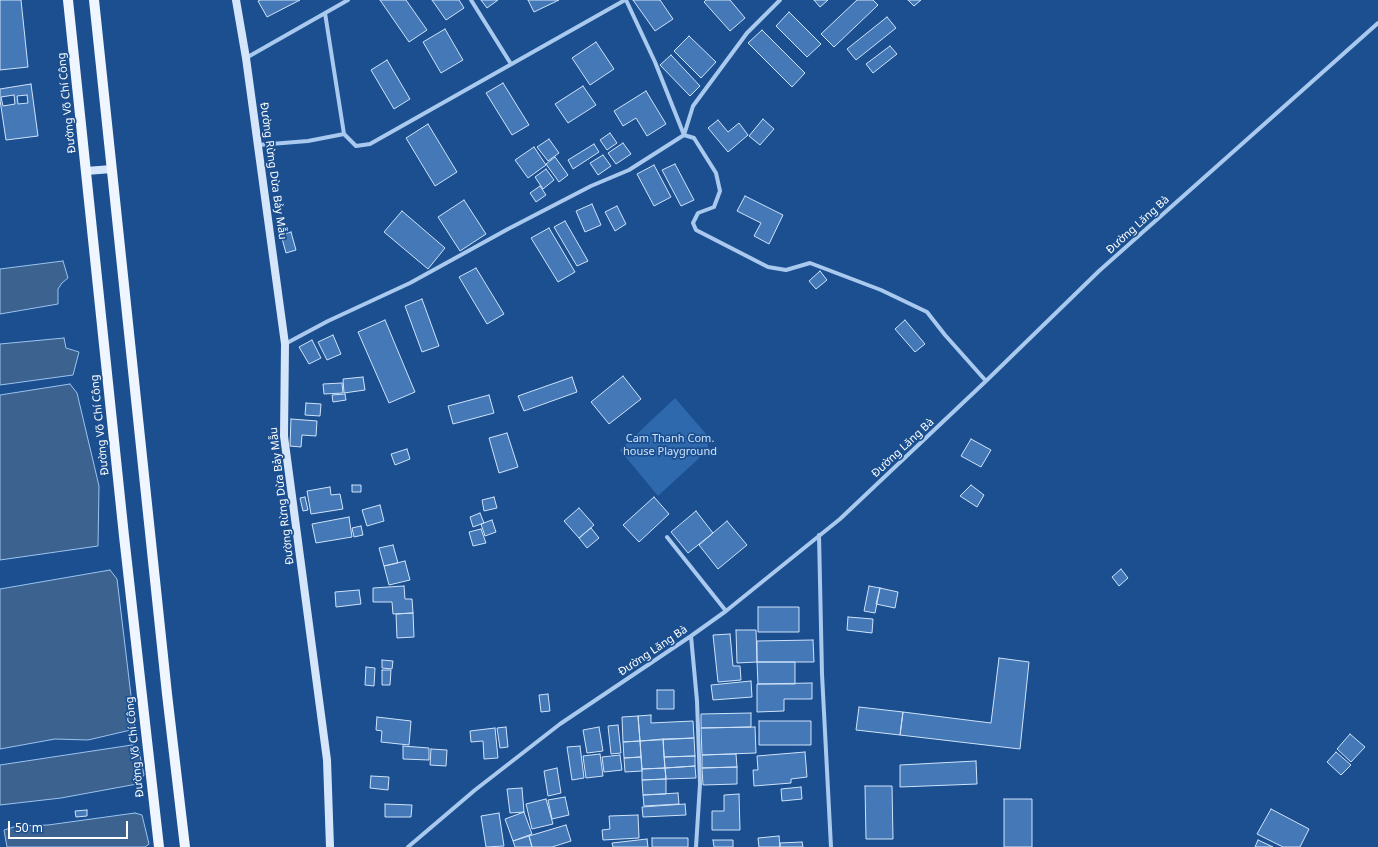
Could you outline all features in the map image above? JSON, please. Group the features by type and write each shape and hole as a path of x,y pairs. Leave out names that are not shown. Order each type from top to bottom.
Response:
{"main road":[{"name":"Đường Võ Chí Công","path":"68,0 124,536 159,847"},
{"path":"94,0 167,694 185,847"}],"street":[{"name":"Đường Rừng Dừa Bảy Mẫu","path":"236,0 246,58 285,344 284,436 327,760 330,847"},
{"path":"246,58 348,0"},
{"path":"471,0 511,64"},
{"path":"325,12 344,134 356,146 370,144 625,0 655,62 684,134 694,138 716,173 720,191 714,207 698,214 693,223 696,230 768,268 786,270 810,263 881,290 927,312 945,335 986,381"},
{"path":"285,344 328,321 410,283 508,228 591,186 629,170 684,134 693,106 747,33 780,0"},
{"name":"Đường Lăng Bà","path":"408,847 475,790 560,724 726,611 840,519 986,381 1099,271 1378,23"},
{"path":"258,146 308,141 344,134"},
{"path":"86,172 112,169"},
{"path":"819,536 822,674 831,847"},
{"path":"667,537 726,611"},
{"path":"691,636 697,700 700,784 696,847"}],"green space":[{"name":"Cam Thanh Com. house Playground","path":"675,398 707,435 708,450 658,496 620,450"}],"shaded area":[{"path":"63,261 68,278 58,289 58,304 0,314 0,269"},
{"path":"64,338 66,348 79,352 73,375 0,385 0,344"},
{"path":"70,384 77,393 99,486 98,546 0,560 0,395"},
{"path":"110,570 117,579 135,729 88,740 55,739 0,749 0,589"},
{"path":"132,745 138,746 144,775 137,784 61,798 0,805 0,765"},
{"path":"135,813 142,815 149,844 145,847 7,847 4,830 17,826 48,825"}],"building":[{"path":"0,0 21,0 28,67 0,70"},
{"path":"300,0 267,17 258,1"},
{"path":"380,0 406,0 427,30 409,42"},
{"path":"432,0 459,0 464,8 446,20"},
{"path":"481,0 498,0 487,8"},
{"path":"528,0 559,0 534,12"},
{"path":"633,0 660,0 673,19 655,31"},
{"path":"706,0 730,0 745,18 730,31 704,2"},
{"path":"814,0 828,0 820,7"},
{"path":"857,0 873,0 878,5 834,47 821,34"},
{"path":"908,0 921,0 914,6"},
{"path":"789,12 821,44 807,57 776,26"},
{"path":"887,17 896,28 856,60 847,49"},
{"path":"445,29 463,60 441,73 423,42"},
{"path":"762,30 805,73 792,87 748,43"},
{"path":"689,36 716,62 701,78 674,51"},
{"path":"596,42 614,69 590,85 572,58"},
{"path":"890,46 897,54 873,73 866,64"},
{"path":"671,55 700,86 690,96 660,65"},
{"path":"387,60 410,99 394,109 371,70"},
{"path":"503,83 529,125 512,135 486,93"},
{"path":"31,84 38,136 6,140 0,100 0,89"},
{"path":"583,86 596,105 568,123 555,104"},
{"path":"646,91 666,124 647,136 636,118 623,126 614,111"},
{"path":"14,95 15,104 3,106 1,97"},
{"path":"27,95 28,103 18,104 17,96"},
{"path":"763,119 774,129 760,145 749,136"},
{"path":"718,120 728,132 739,123 748,135 728,152 708,128"},
{"path":"428,124 457,172 435,186 406,138"},
{"path":"610,133 617,143 607,150 600,140"},
{"path":"549,139 559,153 548,161 537,147"},
{"path":"623,143 631,154 616,164 608,153"},
{"path":"594,144 599,152 573,169 568,160"},
{"path":"534,147 546,165 528,178 515,160"},
{"path":"603,155 611,166 598,175 590,163"},
{"path":"555,157 568,175 559,182 546,164"},
{"path":"675,164 694,200 681,206 662,170"},
{"path":"654,165 671,197 654,206 637,174"},
{"path":"546,169 554,180 543,189 535,177"},
{"path":"540,186 546,195 536,202 530,193"},
{"path":"745,196 783,215 769,244 754,236 761,223 737,211"},
{"path":"464,200 486,234 460,251 438,217"},
{"path":"592,204 601,225 585,232 576,211"},
{"path":"617,206 626,224 615,231 605,212"},
{"path":"402,211 445,248 428,269 384,232"},
{"path":"565,221 588,261 577,266 554,227"},
{"path":"549,228 575,272 558,282 531,238"},
{"path":"291,232 296,250 286,253 281,235"},
{"path":"476,268 504,314 487,324 459,277"},
{"path":"820,271 827,280 816,289 809,281"},
{"path":"422,299 439,346 422,352 405,306"},
{"path":"385,320 415,392 389,403 358,332"},
{"path":"905,320 925,344 915,352 895,329"},
{"path":"333,335 341,354 327,360 318,342"},
{"path":"312,340 321,358 309,364 299,347"},
{"path":"623,376 641,399 609,424 591,402"},
{"path":"363,377 365,390 344,393 343,379"},
{"path":"572,377 577,392 524,411 518,396"},
{"path":"342,383 343,393 324,394 323,384"},
{"path":"345,394 346,400 333,402 332,395"},
{"path":"489,395 494,413 453,424 448,406"},
{"path":"306,403 321,404 320,416 305,415"},
{"path":"291,419 317,421 316,436 302,435 301,447 290,446"},
{"path":"507,433 518,467 499,473 489,438"},
{"path":"971,439 991,450 981,467 961,456"},
{"path":"407,449 410,459 395,465 391,454"},
{"path":"352,485 361,485 361,492 352,492"},
{"path":"971,485 984,495 977,507 960,496"},
{"path":"330,487 331,495 340,494 343,509 311,514 307,491"},
{"path":"305,497 308,510 303,511 300,498"},
{"path":"494,497 497,508 484,511 482,500"},
{"path":"654,497 669,514 639,542 623,525"},
{"path":"380,505 384,521 367,526 362,510"},
{"path":"579,508 594,525 579,538 564,521"},
{"path":"696,511 713,533 688,553 671,532"},
{"path":"480,513 484,523 473,527 470,517"},
{"path":"349,517 352,537 316,543 312,524"},
{"path":"492,520 496,532 485,536 481,524"},
{"path":"727,521 747,545 718,569 699,545"},
{"path":"361,526 363,535 354,537 352,528"},
{"path":"591,528 599,538 587,548 579,538"},
{"path":"481,529 486,543 473,546 469,532"},
{"path":"393,545 398,563 384,566 379,548"},
{"path":"405,561 410,580 389,585 384,566"},
{"path":"1121,569 1128,578 1119,586 1112,577"},
{"path":"404,586 405,599 412,599 413,613 393,614 392,602 373,602 373,588"},
{"path":"869,586 880,588 875,613 864,611"},
{"path":"880,588 898,592 895,608 876,604"},
{"path":"359,590 361,604 336,607 335,592"},
{"path":"758,607 799,607 799,632 758,632"},
{"path":"413,613 414,637 397,638 396,614"},
{"path":"848,617 873,619 872,633 847,630"},
{"path":"736,630 756,630 757,662 737,663"},
{"path":"730,634 733,666 740,666 741,680 718,682 713,635"},
{"path":"813,640 814,662 757,662 757,641"},
{"path":"999,658 1029,662 1020,749 900,735 903,712 991,723"},
{"path":"382,660 393,661 392,669 382,668"},
{"path":"757,662 795,662 795,684 758,684"},
{"path":"366,667 375,668 374,686 365,685"},
{"path":"382,670 391,670 390,685 382,685"},
{"path":"751,681 752,697 713,700 711,685"},
{"path":"812,683 812,699 784,699 784,711 757,712 757,684"},
{"path":"657,690 674,690 674,709 657,709"},
{"path":"548,694 550,711 541,712 539,695"},
{"path":"859,707 903,712 900,735 856,730"},
{"path":"751,713 751,727 701,728 701,714"},
{"path":"651,715 651,723 693,721 694,738 640,741 638,716"},
{"path":"638,716 640,741 623,742 622,717"},
{"path":"377,717 411,721 409,745 381,742 382,731 376,730"},
{"path":"759,721 811,721 811,745 759,745"},
{"path":"618,725 621,753 611,754 608,726"},
{"path":"506,727 508,747 500,748 497,728"},
{"path":"599,727 603,751 587,753 583,730"},
{"path":"755,727 756,753 702,755 701,728"},
{"path":"495,728 498,758 484,759 483,741 471,742 470,731"},
{"path":"1350,734 1365,747 1351,762 1337,749"},
{"path":"694,738 695,756 664,757 663,739"},
{"path":"663,739 665,768 642,769 640,741"},
{"path":"640,741 641,757 624,758 623,742"},
{"path":"403,746 429,748 429,760 403,759"},
{"path":"580,746 584,778 572,780 567,747"},
{"path":"431,749 447,750 446,766 430,765"},
{"path":"805,752 807,777 791,779 791,783 754,786 753,770 758,770 757,756"},
{"path":"1336,752 1351,765 1341,775 1327,762"},
{"path":"600,754 603,776 586,778 583,756"},
{"path":"736,754 737,767 702,768 702,755"},
{"path":"620,755 622,770 604,772 602,757"},
{"path":"695,756 695,766 665,768 664,757"},
{"path":"641,757 642,771 625,772 624,758"},
{"path":"976,761 977,784 900,787 900,765"},
{"path":"695,766 696,778 666,779 665,768"},
{"path":"737,767 737,784 703,785 702,768"},
{"path":"557,768 561,793 548,796 544,771"},
{"path":"665,768 666,779 642,780 642,769"},
{"path":"371,776 389,777 388,790 370,788"},
{"path":"666,779 666,794 643,795 642,780"},
{"path":"865,786 892,786 893,839 866,839"},
{"path":"801,787 802,799 782,801 781,789"},
{"path":"522,788 524,812 510,813 507,789"},
{"path":"678,793 679,804 644,806 643,795"},
{"path":"739,794 740,830 712,830 712,811 724,811 724,795"},
{"path":"565,797 569,815 552,819 548,800"},
{"path":"546,799 553,824 532,829 526,804"},
{"path":"1004,799 1032,799 1032,847 1004,847"},
{"path":"385,804 412,805 411,817 385,817"},
{"path":"685,804 686,815 643,817 642,807"},
{"path":"1271,809 1309,829 1300,847 1283,847 1257,834"},
{"path":"87,810 87,816 76,817 75,811"},
{"path":"524,812 532,834 513,841 505,819"},
{"path":"499,813 504,846 486,847 481,816"},
{"path":"638,815 639,838 603,840 602,830 610,829 609,816"},
{"path":"566,825 571,841 552,847 532,847 529,836"},
{"path":"529,836 532,847 515,847 513,841"},
{"path":"779,836 780,847 759,847 758,838"},
{"path":"652,838 688,838 688,847 652,847"},
{"path":"647,839 648,847 613,847 612,843"},
{"path":"713,840 733,840 733,847 714,847"},
{"path":"1258,840 1273,847 1255,847"},
{"path":"802,842 803,847 780,847 780,843"}]}
